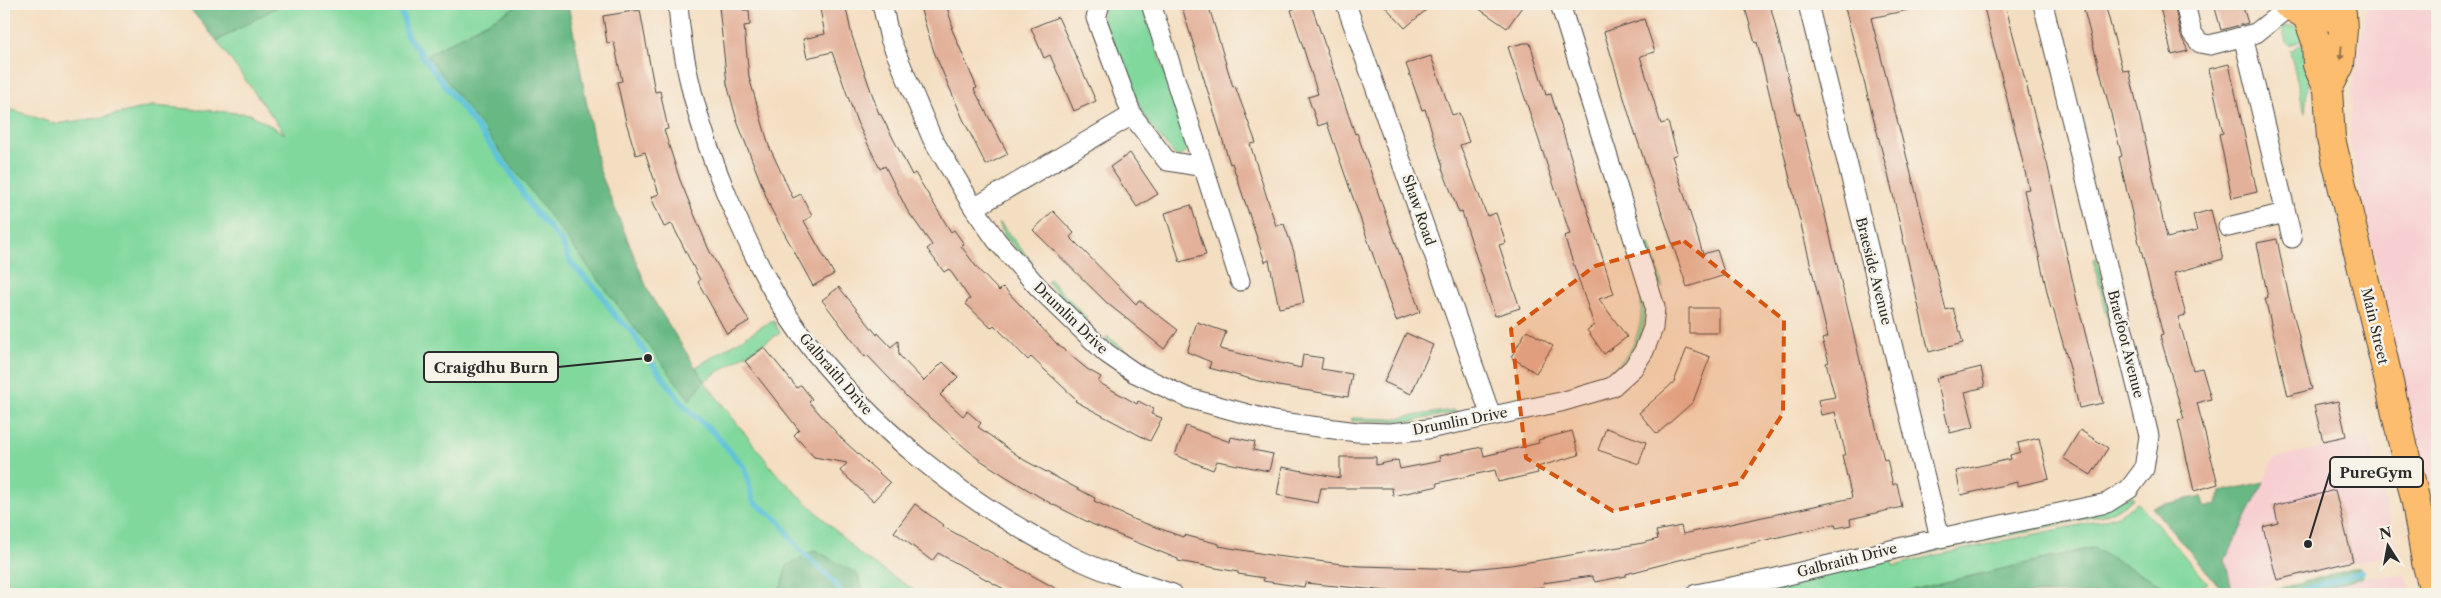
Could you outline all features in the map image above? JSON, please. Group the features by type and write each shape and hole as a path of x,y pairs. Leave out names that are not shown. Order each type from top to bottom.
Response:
{"main road":[{"path":"2295,9 2331,17 2348,8"},
{"name":"Main Street","path":"2328,89 2340,65 2343,29 2348,8"},
{"name":"Main Street","path":"2295,9 2316,41 2317,65 2328,89 2331,139 2416,503 2426,562 2435,594"}],"street":[{"name":"Galbraith Drive","path":"678,4 687,71 700,124 740,225 775,294 799,331 844,385 882,426 927,466 970,498 1070,556 1115,575 1173,594"},
{"name":"Drumlin Drive","path":"882,4 890,39 916,105 932,138 974,208 997,241 1033,281 1106,353 1135,373 1188,398 1273,421 1357,432 1390,433 1428,429 1560,402 1612,387 1633,368 1644,351 1652,328 1655,307 1560,4"},
{"path":"1100,4 1096,18 1132,115 1167,161 1204,167"},
{"path":"1151,4 1240,281"},
{"name":"Shaw Road","path":"1346,4 1491,416"},
{"name":"Braeside Avenue","path":"1808,4 1940,538"},
{"name":"Braefoot Avenue","path":"1940,538 2107,503 2129,488 2144,469 2149,436 2043,4"},
{"path":"2185,4 2192,33 2200,43 2210,45 2256,34 2295,9"},
{"path":"2243,36 2292,238"},
{"path":"974,208 1132,115"},
{"path":"2228,227 2285,213"},
{"name":"Galbraith Drive","path":"1696,594 1776,578 1940,538"}],"highlighted area":[{"path":"1684,241 1784,320 1783,413 1739,483 1613,511 1526,458 1511,329 1595,266"}],"shaded area":[{"path":"2367,4 2437,4 2437,501 2412,428 2350,141 2353,85"},
{"path":"2367,436 2370,441 2398,552 2233,593 2225,560 2274,459"},
{"path":"2405,575 2411,594 2310,594 2363,577"}],"green space":[{"path":"186,4 282,4 217,41"},
{"path":"282,4 521,4 428,55 704,381 775,472 863,557 920,594 864,594 857,574 787,566 779,594 4,594 4,107 55,124 104,117 152,106 250,114 285,134 217,41"},
{"path":"521,4 568,4 599,169 649,293 704,381 690,400 427,55"},
{"path":"1105,4 1142,4 1189,147 1181,156 1175,155 1152,128 1142,112 1102,19"},
{"path":"2296,26 2307,39 2289,45 2286,42 2282,27"},
{"path":"2300,45 2307,45 2310,59 2305,113 2290,51"},
{"path":"999,222 1032,262 1030,264 1004,235"},
{"path":"1649,244 1663,287 1660,288 1645,245"},
{"path":"2097,258 2113,327 2110,328 2093,259"},
{"path":"1049,279 1087,318 1084,320 1047,282"},
{"path":"1641,301 1645,301 1643,330 1631,355 1611,374 1585,386 1584,383 1609,372 1628,353 1639,329"},
{"path":"773,320 780,333 704,381 696,367"},
{"path":"1107,336 1146,365 1145,367 1106,339"},
{"path":"1453,410 1457,412 1412,421 1352,421 1352,418 1391,419"},
{"path":"2264,482 2225,560 2233,593 2226,594 2152,507 2201,496 2205,508 2217,504 2220,492"},
{"path":"2132,496 2134,498 2114,511 2103,515 1891,561 1894,566 1932,556 2103,520 2118,515 2138,503 2208,583 2189,594 2178,594 2092,548 1894,594 1734,594"},
{"path":"2093,548 2178,594 1895,594"},
{"path":"815,550 857,574 864,594 779,594 787,566"},
{"path":"2360,567 2363,577 2310,594 2259,594"}],"building":[{"path":"742,4 743,10 749,10 750,25 744,26 749,77 769,146 793,198 801,194 812,216 804,221 834,274 813,286 771,209 737,121 727,84 719,6"},
{"path":"819,4 845,4 852,36 879,114 912,175 915,173 951,232 954,230 964,244 961,246 978,269 999,291 1003,287 1057,344 1087,369 1101,377 1098,382 1137,404 1138,401 1154,409 1151,414 1162,418 1150,441 1075,401 1076,399 1031,357 1028,360 994,325 991,328 965,303 970,299 949,269 944,272 927,249 932,245 907,210 885,166 880,169 857,122 832,52 807,58 803,39 825,34"},
{"path":"919,4 946,4 953,27 951,27 977,88 974,89 1008,154 986,165 963,119 934,52"},
{"path":"1181,4 1208,4 1233,87 1235,86 1256,143 1250,144 1276,226 1284,224 1294,252 1304,303 1279,308 1269,260 1265,262 1232,163 1230,164"},
{"path":"1311,4 1355,134 1357,133 1420,312 1396,321 1327,123 1318,126 1308,97 1318,94 1291,10"},
{"path":"1383,4 1433,4 1405,28"},
{"path":"1472,4 1524,4 1507,28"},
{"path":"1744,4 1770,4 1797,114 1799,113 1825,215 1884,460 1887,459 1893,485 1897,483 1902,507 1850,519 1851,525 1836,528 1835,524 1679,560 1626,574 1626,576 1595,582 1592,576 1543,583 1544,587 1481,594 1481,591 1419,594 1305,583 1304,587 1263,581 1264,578 1178,561 1178,559 1094,525 1050,503 1005,476 977,458 908,398 867,355 865,357 822,300 839,287 877,335 878,333 891,347 898,341 899,355 924,381 943,362 958,377 940,395 963,416 967,411 981,423 978,427 1024,460 1095,498 1094,501 1133,519 1183,537 1184,535 1219,544 1219,546 1276,556 1359,566 1470,569 1511,565 1643,543 1658,539 1656,531 1681,526 1683,534 1852,498 1842,455 1846,455 1835,412 1821,415 1818,400 1835,397 1826,363 1829,362 1822,339 1828,337 1757,42 1755,43"},
{"path":"1844,4 1908,4 1908,10 1871,18 1946,310 1953,308 1963,343 1929,352 1891,186"},
{"path":"1983,4 2005,4 2048,167 2077,301 2103,403 2079,408 2053,308 2051,309 2024,190 2029,189"},
{"path":"2105,4 2123,71 2129,70 2167,238 2197,231 2193,215 2211,210 2223,259 2174,273 2186,315 2178,317 2193,370 2202,368 2211,399 2197,403 2218,484 2194,491 2178,420 2184,419 2160,336 2163,335 2119,157 2122,156 2084,10"},
{"path":"2159,4 2174,4 2181,36 2188,51 2172,55"},
{"path":"2214,4 2242,4 2248,23 2221,30"},
{"path":"640,10 655,92 660,91 668,129 664,130 680,180 709,250 749,321 727,334 698,282 700,280 672,224 664,227 651,197 659,194 645,152 636,155 626,122 617,82 622,81 614,42 607,43 603,16"},
{"path":"1058,17 1096,101 1074,111 1050,55 1044,58 1031,28"},
{"path":"1644,19 1655,52 1640,56 1661,124 1668,122 1677,154 1672,156 1703,254 1717,250 1725,275 1687,287 1631,121 1604,32"},
{"path":"1530,43 1546,95 1551,94 1614,294 1599,299 1627,337 1604,354 1587,330 1594,325 1564,236 1570,234 1508,47"},
{"path":"1431,56 1452,115 1459,113 1469,142 1460,145 1487,216 1496,213 1506,243 1499,245 1520,308 1495,316 1462,212 1459,213 1442,168 1425,109 1422,110 1406,64"},
{"path":"2229,64 2257,192 2232,198 2219,134 2223,133 2209,69"},
{"path":"1130,153 1158,194 1137,207 1110,167"},
{"path":"1191,205 1206,255 1180,262 1165,213"},
{"path":"1053,211 1074,233 1070,237 1136,304 1139,300 1178,330 1164,349 1107,303 1033,230"},
{"path":"2277,239 2288,293 2312,389 2288,396 2265,298 2268,298 2257,243"},
{"path":"1689,308 1719,308 1719,333 1689,333"},
{"path":"1197,322 1226,332 1220,349 1301,368 1303,355 1323,358 1321,369 1352,374 1348,397 1278,386 1209,368 1211,362 1187,352"},
{"path":"1527,330 1553,346 1536,373 1511,357"},
{"path":"1406,333 1433,345 1411,394 1384,382"},
{"path":"764,347 797,388 801,385 812,399 809,402 844,441 890,483 873,501 840,471 847,463 814,457 794,435 799,430 745,361"},
{"path":"1687,348 1710,357 1693,402 1657,434 1639,413 1674,382"},
{"path":"1981,367 1985,387 1965,392 1974,427 1950,433 1936,378"},
{"path":"2338,401 2346,436 2323,441 2314,406"},
{"path":"1186,426 1230,442 1231,437 1255,442 1253,450 1273,454 1269,471 1217,461 1213,470 1175,455"},
{"path":"1606,428 1646,442 1639,464 1598,450"},
{"path":"2080,430 2108,448 2091,475 2063,458"},
{"path":"1572,431 1579,455 1537,467 1538,473 1498,482 1495,470 1437,483 1438,486 1393,496 1392,488 1321,488 1318,503 1277,495 1282,467 1340,478 1340,457 1376,457 1376,465 1398,460 1400,469 1440,461 1439,456 1482,447 1484,456 1539,443 1538,440"},
{"path":"2039,438 2049,479 2017,486 2017,482 1961,495 1956,471 2011,459 2010,455 2020,452 2018,443"},
{"path":"2335,490 2353,561 2277,580 2263,527 2278,523 2274,506"},
{"path":"915,504 942,526 1066,594 1013,594 938,553 932,561 894,532"}],"waterway":[{"path":"398,4 404,19 406,34 510,171 531,207 562,242 571,263 600,293 615,316 632,331 648,358 686,408 713,432 745,468 753,501 779,521 800,550 834,582 842,594"},
{"path":"2291,594 2362,572"}],"place":[{"name":"Craigdhu Burn","path":"648,358"},
{"name":"PureGym","path":"2308,544"}]}
